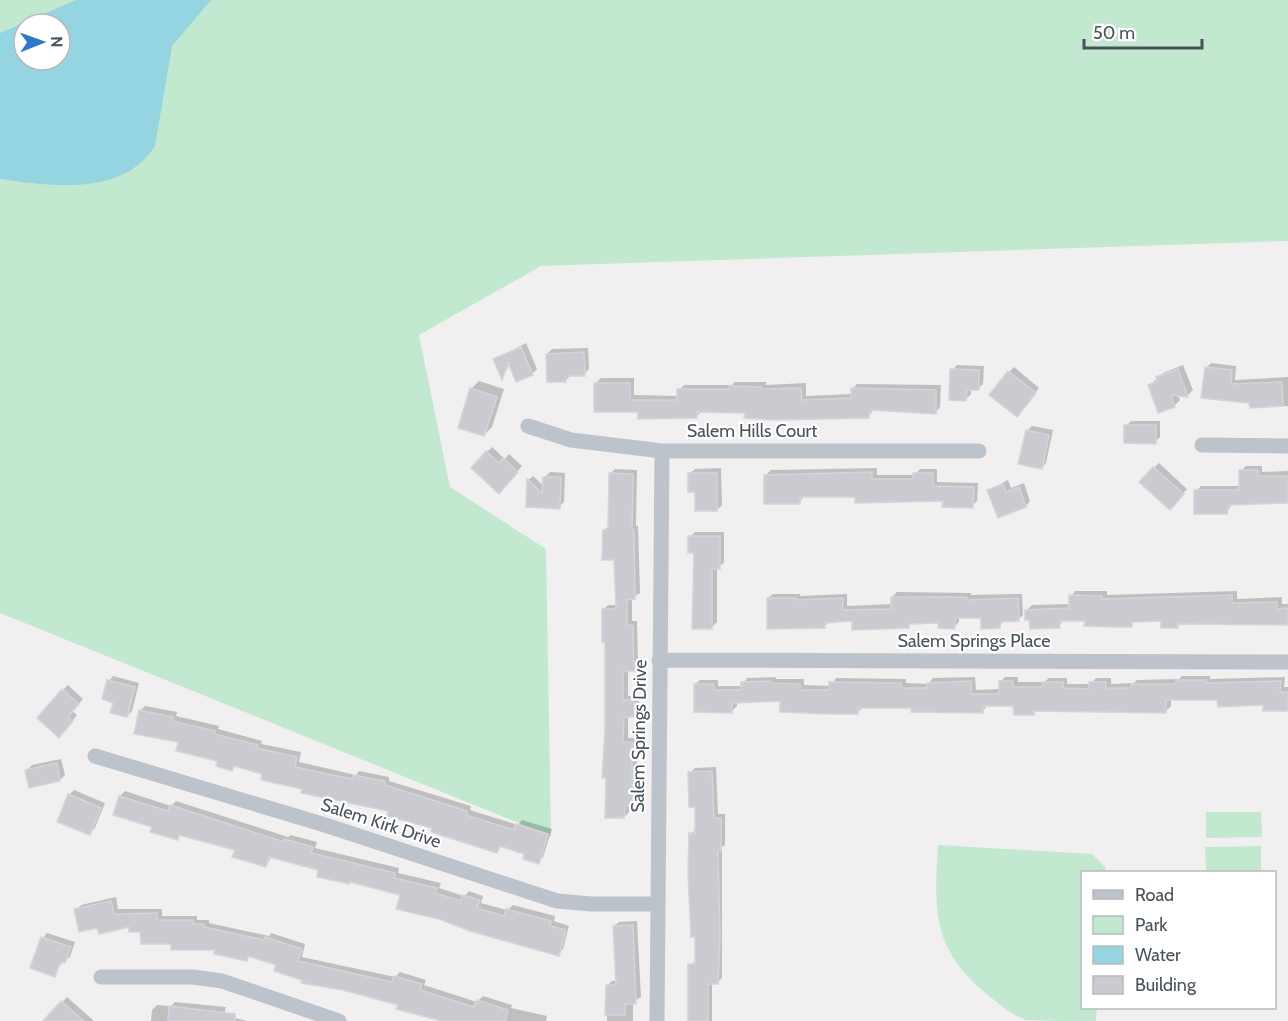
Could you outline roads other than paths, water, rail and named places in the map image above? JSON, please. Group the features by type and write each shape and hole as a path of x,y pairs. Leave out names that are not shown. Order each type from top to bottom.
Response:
{"street":[{"name":"Salem Hills Court","path":"528,426 571,440 662,451 979,451"},
{"path":"1202,445 1288,446"},
{"name":"Salem Springs Drive","path":"657,1021 662,451"},
{"name":"Salem Springs Place","path":"659,660 1288,662"},
{"name":"Salem Kirk Drive","path":"95,756 322,824 557,901 592,904 657,903"},
{"path":"101,977 193,977 222,981 339,1021"}],"water":[{"path":"76,0 211,0 172,46 155,146 141,162 124,174 105,181 85,184 41,184 0,179 0,33 12,28 12,72 72,72 72,12 48,12"}]}
